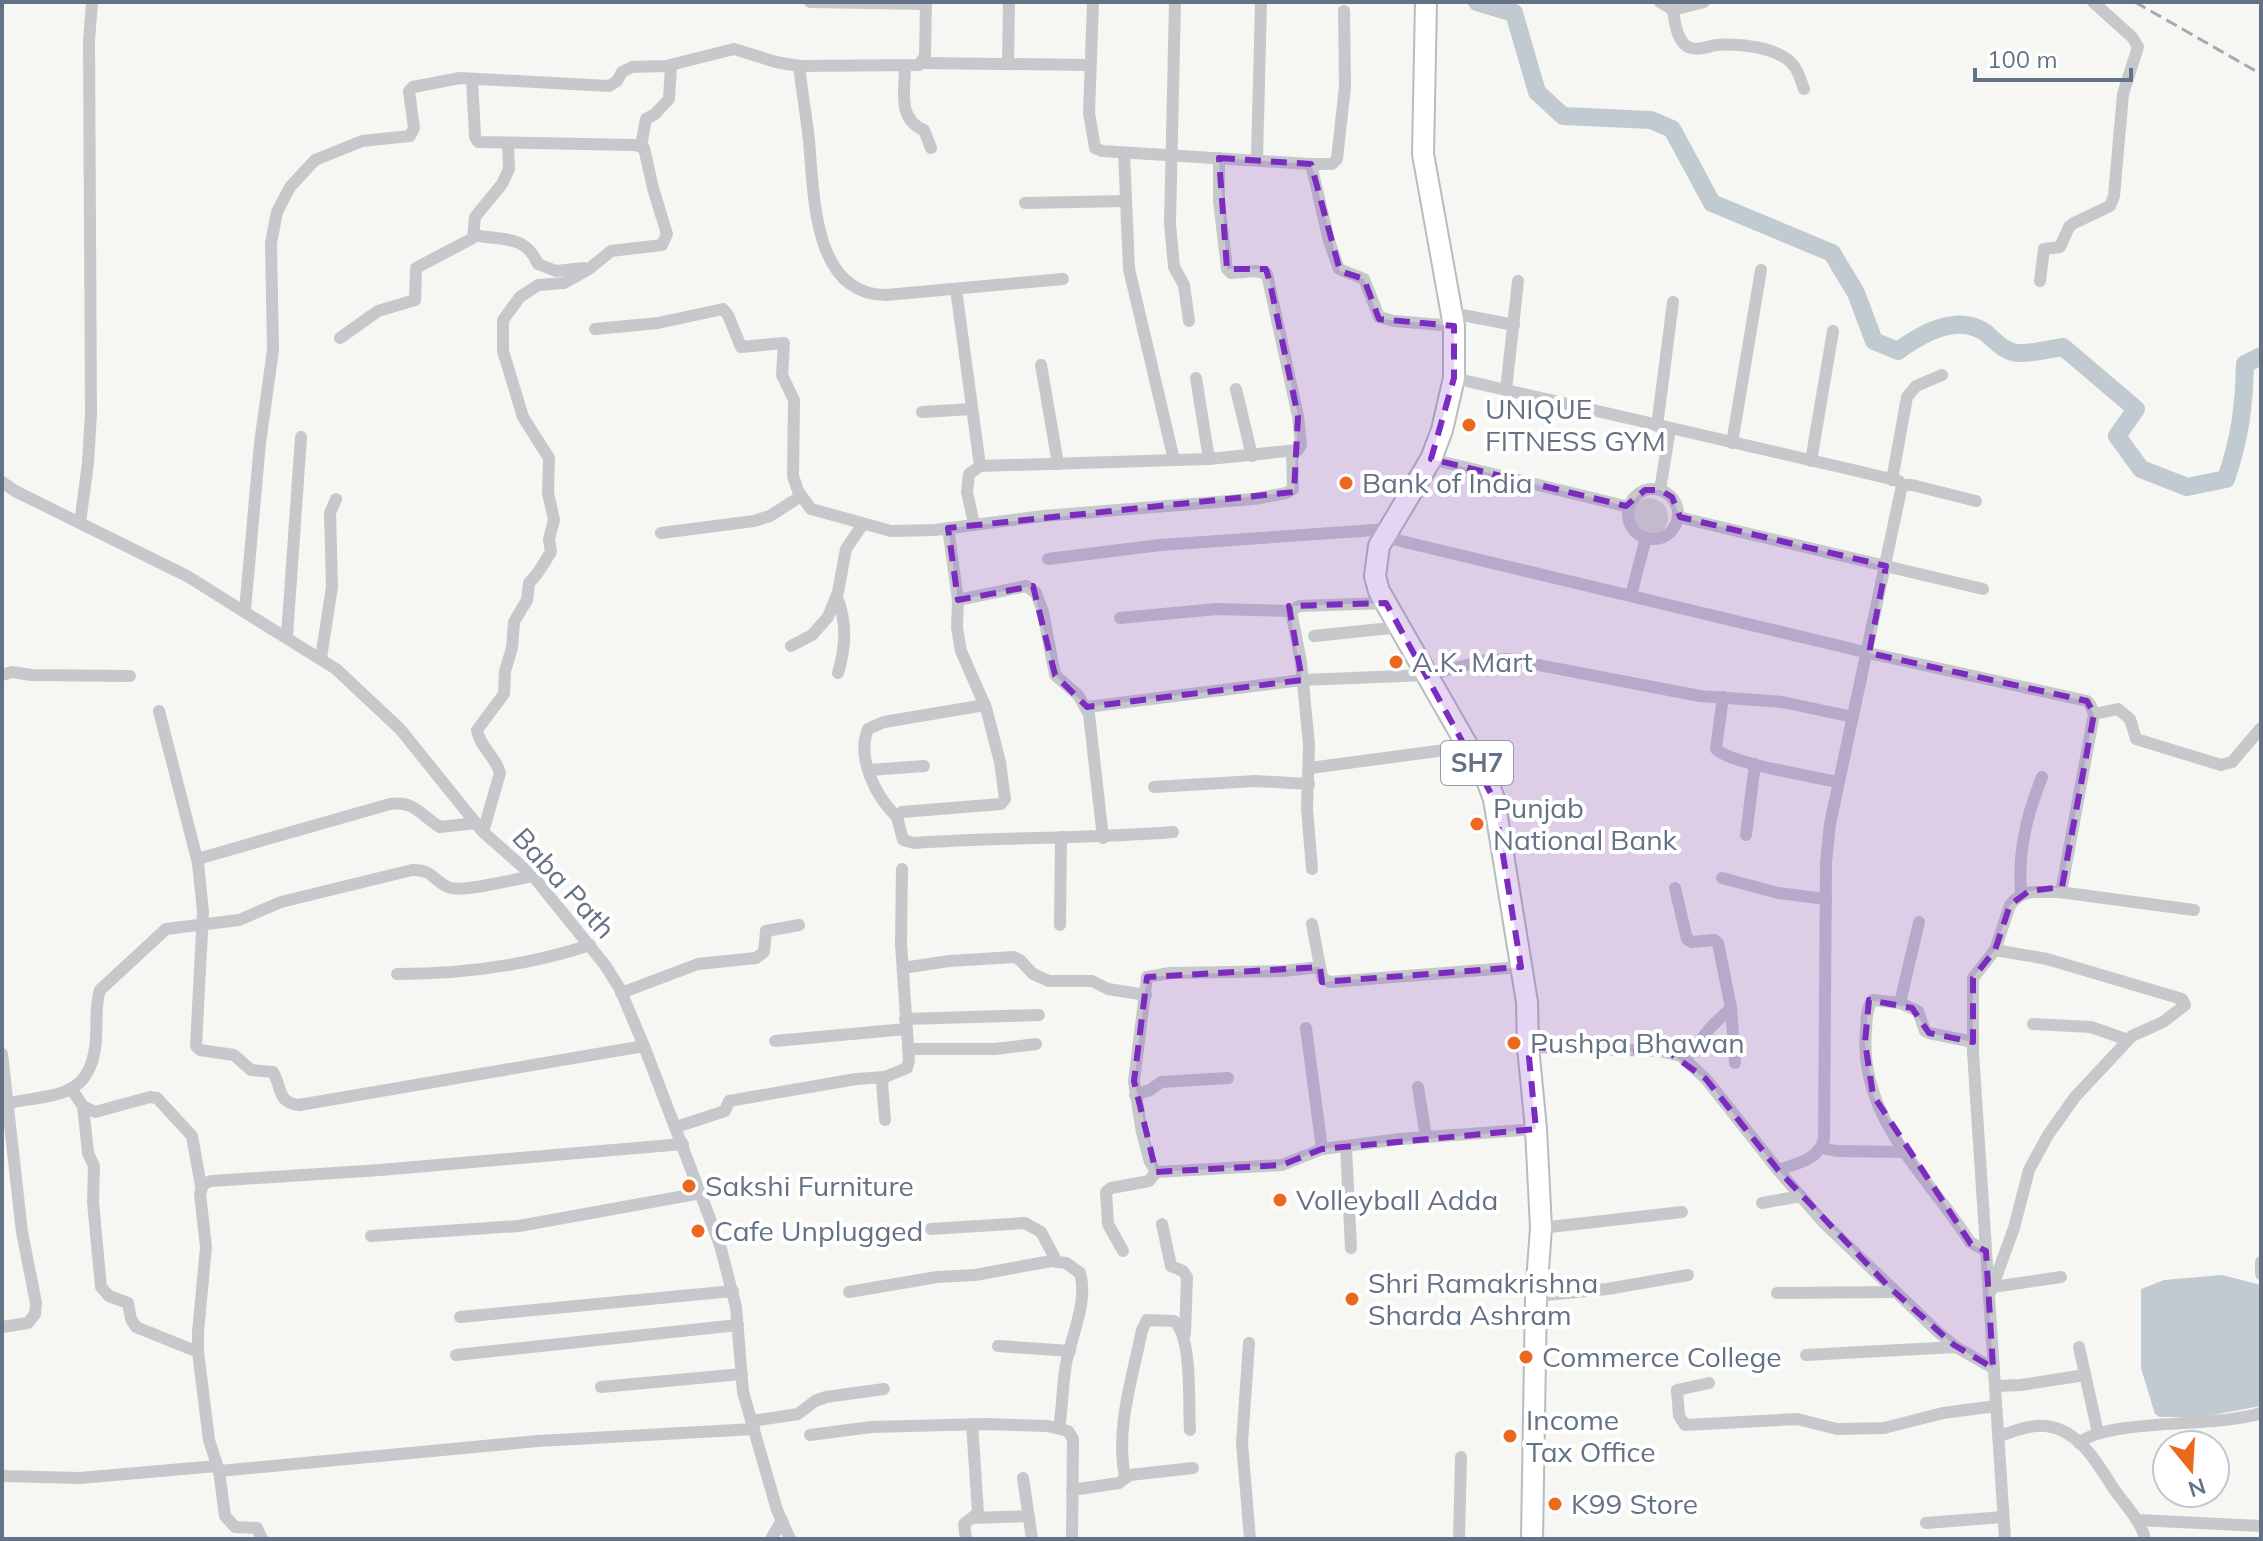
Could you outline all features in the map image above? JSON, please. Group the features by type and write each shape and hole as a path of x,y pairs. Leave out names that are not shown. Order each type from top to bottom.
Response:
{"main road":[{"name":"SH7","path":"1426,2 1423,154 1453,320 1454,378 1442,430 1431,459 1379,546 1375,576 1379,591 1487,780 1494,799 1527,1002 1536,1129 1541,1228 1536,1296 1532,1539"}],"street":[{"path":"80,523 91,413 89,41 92,2"},
{"path":"810,2 926,3 925,56 922,63"},
{"path":"1008,64 1009,2"},
{"path":"1093,2 1089,113 1095,148 1124,153 1311,164 1332,164 1337,159 1345,86 1344,11"},
{"path":"1175,2 1170,224 1174,267 1184,285 1189,321"},
{"path":"1257,159 1261,2"},
{"path":"1660,2 1673,10 1704,2"},
{"path":"2040,281 2044,249 2060,247 2069,227 2085,216 2110,206 2114,196 2123,94 2138,47 2132,37 2093,2"},
{"path":"1673,10 1678,35 1688,47 1737,46 1777,54 1796,68 1804,89"},
{"path":"245,610 260,443 273,350 273,225 282,200 306,168 326,154 362,141 404,138 413,133 408,96 413,87 448,79 609,86 627,68 671,65 734,49 799,66 905,66 922,63 1090,65"},
{"path":"198,863 210,853 390,804 407,803 440,827 480,827 499,779 499,769 479,739 477,730 504,694 514,622 526,604 529,583 541,573 543,562 551,552 549,539 554,520 548,493 549,458 523,417 503,351 502,324 506,314 526,292 541,283 564,283 611,251 656,247 667,238 646,153 641,146 646,119 669,99 671,65"},
{"path":"799,66 818,226 835,267 855,288 876,295 1063,279"},
{"path":"905,66 907,117 912,125 924,130 931,148"},
{"path":"472,79 475,137 478,142 641,146"},
{"path":"340,338 378,311 415,300 416,268 469,241 474,235 475,217 502,184 509,169 508,144"},
{"path":"1124,153 1129,269 1174,460"},
{"path":"974,524 967,483 969,474 980,466 1209,459 1298,450 1301,445 1298,416 1267,274 1256,271 1231,273 1227,269 1219,201 1219,158"},
{"path":"1311,164 1329,241 1339,269 1364,279 1379,317 1394,321 1453,320 1514,325"},
{"path":"1025,203 1126,201"},
{"path":"474,235 527,245 538,264 556,271 591,267"},
{"path":"1732,443 1761,270"},
{"path":"1506,390 1518,281"},
{"path":"956,289 980,466"},
{"path":"1660,490 1673,302"},
{"path":"595,329 658,323 723,309 741,347 784,343 782,375 794,400 792,465 795,484 801,496 811,509 891,531 1254,499 1286,493 1293,489 1292,451"},
{"path":"1811,461 1833,331"},
{"path":"1041,365 1058,464"},
{"path":"1778,1170 1810,1158 1822,1148 1824,1139 1826,863 1837,782 1869,653 1886,566 1907,397 1916,386 1942,375"},
{"path":"1196,378 1209,459"},
{"path":"1454,378 1976,501"},
{"path":"1236,389 1252,456"},
{"path":"922,412 972,409"},
{"path":"287,636 301,437"},
{"path":"1431,459 1629,507"},
{"name":"Baba Path","path":"2,482 162,563 245,610 321,658 356,685 400,729 480,827 533,876 590,945 621,993 644,1046 720,1245 733,1291 743,1392 790,1539"},
{"path":"1645,490 1660,490 1676,503 1678,517 1667,535 1646,538 1633,529 1628,515 1629,507 1632,500 1645,490"},
{"path":"661,533 754,521 770,516 801,496"},
{"path":"321,658 332,592 330,513 336,499"},
{"path":"1678,517 1983,589"},
{"path":"791,646 812,635 828,617 837,597 846,549 863,524"},
{"path":"897,817 902,812 914,810 1004,802 1000,762 985,705 961,651 948,528"},
{"path":"1048,559 1160,545 1387,533 1869,653 2087,701 2094,714 2066,871 2059,892"},
{"path":"1631,595 1646,538"},
{"path":"958,600 1026,586 1036,593 1043,612 1055,675 1087,707 1103,838"},
{"path":"837,597 845,623 838,673"},
{"path":"1120,618 1217,609 1291,611 1299,606 1386,603"},
{"path":"1291,611 1302,680 1310,768 1307,809 1312,869"},
{"path":"1314,636 1401,627"},
{"path":"1087,707 1302,680 1428,675 1482,661 1507,659 1700,696 1782,702 1853,717"},
{"path":"2,675 12,672 130,676"},
{"path":"1723,697 1716,749 1755,764 1837,782"},
{"path":"985,705 872,725 868,729 864,744 877,793 897,817 901,837 909,843 1103,838 1173,832"},
{"path":"2094,714 2118,709 2130,719 2136,739 2221,765 2232,762 2261,728"},
{"path":"159,711 198,863 202,924 196,1046 200,1050 234,1055 251,1070 273,1072 282,1098 291,1104 644,1046"},
{"path":"1310,768 1468,747"},
{"path":"1746,835 1755,764"},
{"path":"870,770 924,766"},
{"path":"2021,894 2020,852 2026,816 2042,777"},
{"path":"1154,787 1255,781 1309,784"},
{"path":"1060,925 1061,837"},
{"path":"676,1127 725,1111 729,1101 856,1079 885,1077 907,1068 901,944 902,869"},
{"path":"8,1103 72,1090 85,1078 95,1044 97,998 106,982 159,933 173,927 248,918 281,902 412,870 429,872 443,884 458,889 533,876"},
{"path":"1722,878 1778,893 1826,899"},
{"path":"1675,888 1687,939 1692,942 1714,940 1718,943 1731,1008 1735,1063"},
{"path":"2005,1539 1973,1042 1973,978 1995,950 2010,905 2029,891 2059,892 2194,910"},
{"path":"1900,1003 1919,922"},
{"path":"1312,924 1323,979 1330,982 1521,967"},
{"path":"621,993 698,964 756,958 764,952 766,931 799,925"},
{"path":"397,974 449,974 493,969 537,962 590,945"},
{"path":"1991,1292 2014,1228 2029,1170 2075,1097 2128,1040 2163,1022 2185,1005 2159,992 2047,959 1995,950"},
{"path":"903,968 949,961 1014,957 1033,974 1049,981 1092,981 1108,989 1146,995"},
{"path":"1156,1172 1150,1162 1135,1095 1134,1075 1149,976 1320,967"},
{"path":"1973,1042 1925,1031 1918,1011 1900,1003 1870,1001 1865,1042 1873,1095 1905,1152 1970,1242 1986,1251"},
{"path":"1685,1059 1731,1008"},
{"path":"775,1041 905,1024 1039,1015"},
{"path":"2033,1024 2091,1027 2128,1040"},
{"path":"1306,1028 1322,1149"},
{"path":"908,1049 995,1049 1036,1044"},
{"path":"1528,1047 1659,1051 1685,1059 1706,1079 1801,1196 1895,1292 1956,1347 1993,1368"},
{"path":"2,1054 22,1232 36,1303 35,1314 28,1323 2,1327"},
{"path":"885,1077 882,1082 885,1120"},
{"path":"1135,1095 1161,1082 1228,1078"},
{"path":"1418,1087 1426,1137"},
{"path":"72,1090 83,1106 88,1153 94,1166 93,1202 101,1287 109,1296 128,1303 136,1327 198,1352"},
{"path":"83,1106 95,1112 150,1097 157,1098 192,1136 206,1237 198,1352 209,1440 218,1469 225,1516 235,1527 257,1528 262,1539"},
{"path":"1123,1251 1108,1224 1106,1192 1111,1188 1149,1181 1156,1172 1282,1165 1322,1149 1536,1129"},
{"path":"201,1186 211,1181 683,1144"},
{"path":"1346,1146 1351,1248"},
{"path":"1822,1148 1905,1152"},
{"path":"371,1236 519,1226 701,1193"},
{"path":"1762,1203 1801,1196"},
{"path":"1541,1228 1682,1212"},
{"path":"931,1229 1025,1223 1041,1232 1057,1262"},
{"path":"1162,1224 1171,1266 1183,1271 1187,1277 1185,1338 1190,1430"},
{"path":"849,1292 1051,1261 1075,1268 1082,1278 1059,1428"},
{"path":"2261,1262 2261,1274"},
{"path":"1536,1296 1607,1289 1688,1275"},
{"path":"1991,1292 2061,1277"},
{"path":"460,1317 733,1291"},
{"path":"1777,1293 1895,1292"},
{"path":"1125,1477 1122,1463 1125,1414 1144,1324 1151,1320 1174,1321 1185,1338"},
{"path":"456,1355 738,1325"},
{"path":"1249,1343 1242,1443 1250,1539"},
{"path":"998,1346 1070,1351"},
{"path":"1806,1355 1956,1347"},
{"path":"2079,1347 2098,1433"},
{"path":"601,1387 742,1374"},
{"path":"1995,1386 2085,1375"},
{"path":"1709,1383 1677,1390 1679,1416 1685,1425 1797,1419 1837,1429 1884,1428 1943,1413 1996,1406"},
{"path":"2,1476 80,1478 218,1469 753,1425 798,1414 826,1397 884,1389"},
{"path":"2079,1443 2098,1433 2243,1419 2261,1413"},
{"path":"2243,1419 2261,1423"},
{"path":"966,1539 964,1524 978,1513 972,1424"},
{"path":"810,1435 871,1427 972,1424 1059,1428 1072,1435 1072,1539"},
{"path":"1998,1436 2045,1426 2060,1430 2079,1443 2090,1453 2137,1520 2145,1539"},
{"path":"1459,1539 1461,1457"},
{"path":"1072,1490 1119,1483 1125,1477 1193,1468"},
{"path":"1023,1478 1032,1539"},
{"path":"972,1518 1029,1516"},
{"path":"1926,1523 2003,1517"},
{"path":"771,1539 782,1520"},
{"path":"2137,1520 2261,1526"},
{"path":"2187,1523 2187,1539"}],"highlighted area":[{"path":"1219,158 1311,164 1340,271 1364,279 1379,319 1454,326 1454,378 1431,459 1626,506 1645,490 1660,490 1672,497 1680,517 1886,566 1869,653 2087,701 2094,714 2062,887 2029,891 2010,905 1995,950 1973,978 1973,1042 1929,1033 1912,1008 1869,1000 1865,1042 1873,1095 1971,1244 1986,1251 1993,1368 1954,1345 1889,1287 1778,1170 1706,1079 1670,1053 1528,1047 1536,1129 1322,1149 1282,1165 1156,1172 1134,1081 1147,977 1320,967 1322,982 1521,967 1494,799 1386,603 1289,606 1302,680 1087,707 1055,675 1033,586 958,600 948,528 1294,492 1298,416 1270,283 1266,269 1227,269"}],"shaded area":[{"path":"1649,498 1662,504 1668,517 1662,530 1649,536 1636,530 1630,517 1636,504"},
{"path":"2222,1275 2261,1285 2261,1406 2201,1417 2160,1417 2155,1414 2141,1368 2141,1289 2164,1280"}],"waterway":[{"path":"1477,2 1514,13 1537,92 1563,116 1651,120 1672,129 1712,203 1832,253 1856,293 1874,341 1898,351 1940,328 1964,325 1986,333 2000,346 2013,352 2029,353 2063,347 2136,409 2117,436 2141,469 2187,487 2226,479 2240,422 2245,364 2261,356"}],"railway":[{"path":"2135,2 2261,74"}],"place":[{"name":"UNIQUE FITNESS GYM","path":"1469,425"},
{"name":"Bank of India","path":"1346,483"},
{"name":"A.K. Mart","path":"1396,662"},
{"name":"Punjab National Bank","path":"1477,824"},
{"name":"Pushpa Bhawan","path":"1514,1043"},
{"name":"Sakshi Furniture","path":"689,1186"},
{"name":"Volleyball Adda","path":"1280,1200"},
{"name":"Cafe Unplugged","path":"698,1231"},
{"name":"Shri Ramakrishna Sharda Ashram","path":"1352,1299"},
{"name":"Commerce College","path":"1526,1357"},
{"name":"Income Tax Office","path":"1510,1436"},
{"name":"K99 Store","path":"1555,1504"}]}
